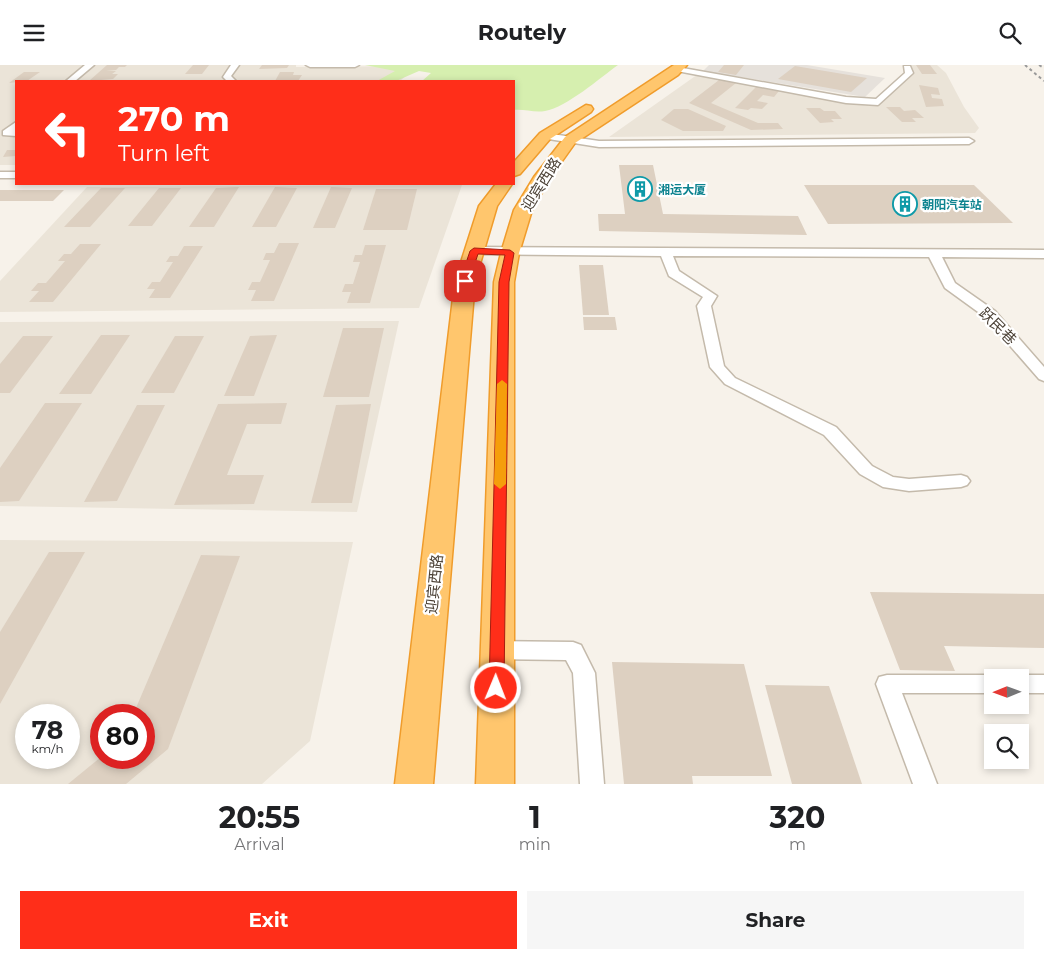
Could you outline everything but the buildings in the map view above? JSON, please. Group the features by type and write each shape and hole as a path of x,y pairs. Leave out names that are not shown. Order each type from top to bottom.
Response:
{"highway":[{"path":"616,92 642,78 673,66"},
{"name":"迎宾西路","path":"495,784 504,282 510,253 523,210 542,177 570,140 673,66"},
{"name":"迎宾西路","path":"515,170 545,136 600,101"},
{"name":"迎宾西路","path":"414,784 465,281 488,206 503,185"}],"street":[{"path":"71,80 90,65"},
{"path":"231,80 227,77 235,65"},
{"path":"310,65 355,65"},
{"path":"673,66 846,99 878,102 909,73 908,68"},
{"path":"545,136 599,144 969,141"},
{"path":"0,175 15,175"},
{"path":"474,251 510,253 1044,254"},
{"path":"666,253 673,273 710,296 704,306 717,367 730,381 830,431 866,470 890,483 909,485 961,481"},
{"name":"跃民巷","path":"934,254 950,285 990,313 1044,376"},
{"path":"497,650 573,651 584,673 592,784"},
{"path":"925,784 887,684 984,684"},
{"path":"1029,684 1044,684"}],"shaded area":[{"path":"0,65 417,66 401,80 15,80 15,165 0,165"},
{"path":"709,65 807,65 885,78 865,97 703,71"},
{"path":"907,65 937,65 946,73 964,107 979,128 975,133 609,137 701,72 864,99 878,99 906,72"},
{"path":"462,185 419,308 0,312 0,281 87,187"},
{"path":"399,321 357,512 0,506 0,322"},
{"path":"0,540 353,542 310,741 262,784 0,784"}],"green space":[{"path":"365,65 618,65 563,104 537,112 515,110 515,80 423,80 431,73 419,71 398,80 379,80 395,71"}],"railway":[{"path":"1025,65 1044,81"},
{"path":"1039,65 1044,68"}],"slow traffic":[{"path":"500,484 502,384"}],"place":[{"name":"湘运大厦","path":"640,189"},
{"name":"朝阳汽车站","path":"905,204"}],"route":[{"path":"465,281 474,251 510,253 504,282 496,688"}]}
